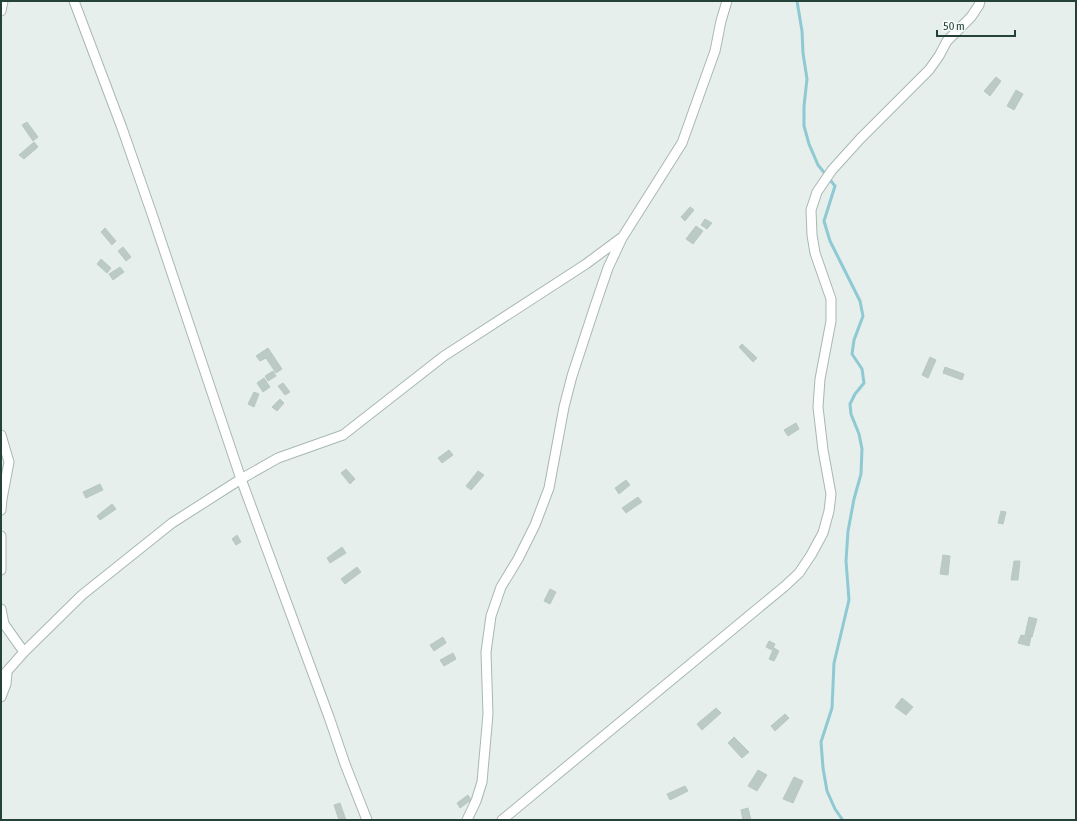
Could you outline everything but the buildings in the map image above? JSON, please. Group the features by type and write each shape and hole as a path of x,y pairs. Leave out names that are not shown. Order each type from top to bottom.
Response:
{"street":[{"path":"1,11 3,1"},
{"path":"74,1 122,128 241,479 345,764 367,820"},
{"path":"467,820 476,801 482,782 488,714 486,652 491,616 501,587 535,525 549,488 564,407 572,376 608,268 622,238 682,143 715,51 727,1"},
{"path":"502,820 785,586 799,573 811,555 823,533 829,511 831,494 823,450 818,407 820,379 831,321 831,299 815,253 811,210 817,192 832,170 860,139 929,70 947,41 971,17 980,1"},
{"path":"1,697 6,684 4,675 24,652 82,595 172,523 241,479 278,458 343,435 444,356 586,264 622,238"},
{"path":"1,435 9,462 1,510"},
{"path":"1,536 1,570"},
{"path":"1,609 4,624 24,652"}],"waterway":[{"path":"797,1 807,79 804,106 804,126 809,144 818,165 835,186 824,221 830,241 860,301 863,316 854,340 852,354 862,369 864,383 855,394 850,404 851,414 859,434 862,449 861,474 854,499 848,531 846,561 849,600 834,663 832,708 821,742 827,791 835,809 842,819"}]}
